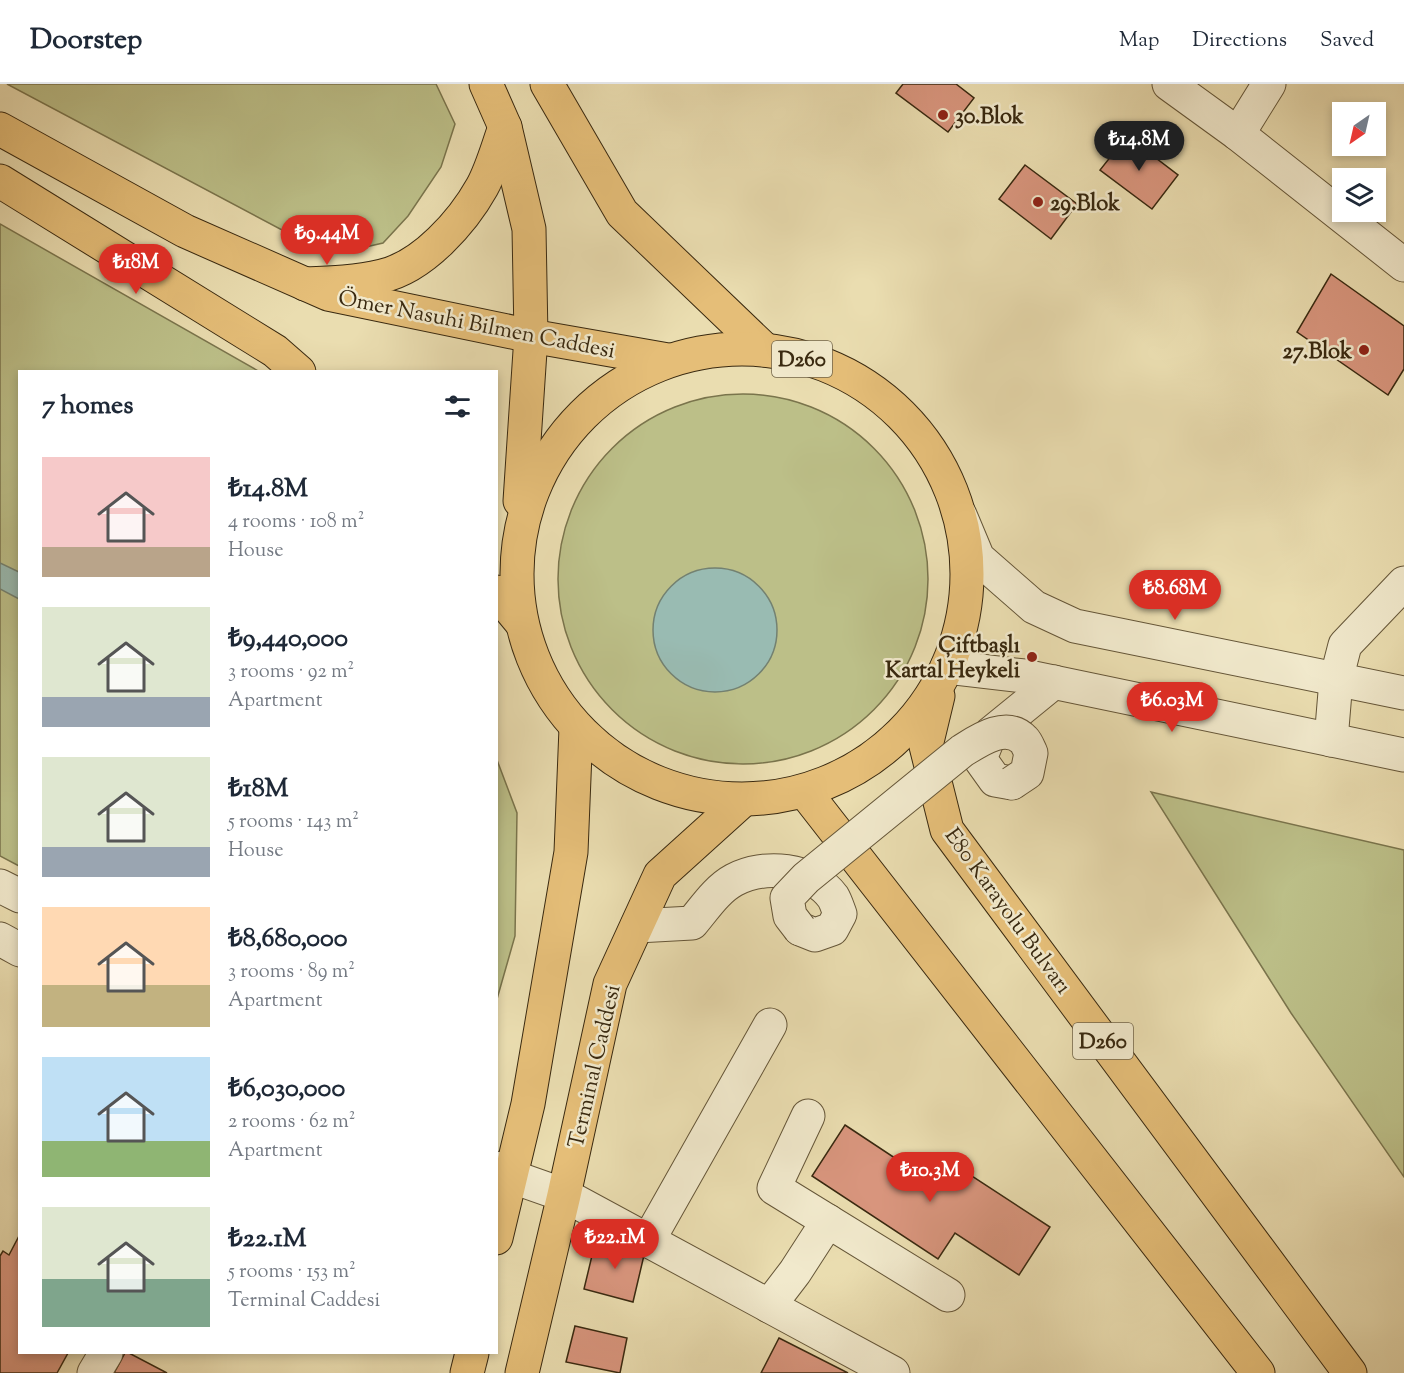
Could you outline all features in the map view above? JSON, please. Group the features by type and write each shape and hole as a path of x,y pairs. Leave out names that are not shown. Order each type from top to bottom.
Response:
{"main road":[{"path":"486,84 505,127 529,229 531,336 518,540"},
{"name":"D260","path":"547,84 622,213 765,350"},
{"path":"305,284 342,283 385,276 419,259 461,219 483,185 505,127"},
{"name":"Ömer Nasuhi Bilmen Caddesi","path":"0,129 185,231 328,294 531,336 668,360"},
{"path":"0,181 275,351 297,370"},
{"name":"D260","path":"716,350 765,350 831,367 888,402 933,453 960,515 968,573 962,630 944,676 905,731 859,768 806,792 743,800 681,792 624,767 576,728 541,678 520,621 515,581 518,540 535,481 568,429 613,388 668,360 716,350"},
{"path":"498,594 520,621"},
{"name":"E80 Karayolu Bulvarı","path":"944,676 926,746 947,830 1350,1373"},
{"path":"498,1220 503,1172 528,1104 571,852 576,728"},
{"path":"806,792 1258,1373"},
{"name":"Terminal Caddesi","path":"522,1373 564,1196 610,984 660,875 743,800"},
{"path":"467,1373 472,1354"}],"street":[{"path":"1169,84 1238,134 1404,265"},
{"path":"1238,134 1269,84"},
{"path":"960,515 978,558 1034,607 1075,626 1404,693"},
{"path":"1331,740 1336,680 1345,645 1404,583"},
{"path":"944,676 1024,676 1404,755"},
{"path":"637,926 692,923 714,897 733,881 756,871 777,870 805,876 823,888 833,897 840,914 832,928 815,935 800,928 790,916 787,898 806,878 962,751 987,735 1010,733 1024,739 1032,753 1027,773 1012,783 995,780 980,759 990,734 1054,682"},
{"path":"0,886 18,895"},
{"path":"0,939 18,949"},
{"path":"648,1241 770,1025"},
{"path":"807,1116 774,1188 948,1295"},
{"path":"503,1172 564,1196 893,1373"},
{"path":"769,1306 795,1272 828,1221"},
{"path":"94,1373 105,1354"}],"green space":[{"path":"7,84 436,84 455,124 441,167 408,216 383,243 348,251 299,239"},
{"path":"0,224 256,370 18,370 18,865 0,856"},
{"path":"743,394 779,398 814,408 846,425 874,448 897,476 914,508 924,543 928,579 924,615 914,650 897,682 874,710 846,733 814,750 779,760 743,764 707,760 672,750 640,733 612,710 589,682 572,650 562,615 558,579 562,543 572,508 589,476 612,448 640,425 672,408 707,398"},
{"path":"498,763 517,813 515,936 498,996"},
{"path":"1151,792 1404,850 1404,1177 1291,1013"}],"water":[{"path":"0,563 18,572 18,598 0,589"},
{"path":"715,568 739,573 759,586 772,606 777,630 772,654 759,674 739,687 715,692 691,687 671,674 658,654 653,630 658,606 671,586 691,573"}],"building":[{"name":"30.Blok","path":"903,84 956,84 974,98 948,132 896,93"},
{"path":"1127,136 1178,175 1152,209 1100,170"},
{"name":"29.Blok","path":"1025,165 1077,204 1051,239 999,199"},
{"name":"27.Blok","path":"1331,274 1404,326 1404,369 1388,395 1297,332"},
{"path":"845,1125 934,1184 949,1161 1050,1227 1019,1275 955,1233 938,1259 812,1176"},
{"path":"18,1238 18,1354 67,1354 57,1373 0,1373 0,1256 3,1251 9,1255"},
{"path":"596,1239 645,1251 633,1302 584,1289"},
{"path":"575,1326 627,1338 620,1373 566,1362"},
{"path":"779,1338 848,1373 761,1373"},
{"path":"124,1354 131,1354 167,1373 114,1373"}],"place":[{"name":"30.Blok","path":"943,115"},
{"name":"29.Blok","path":"1038,202"},
{"name":"27.Blok","path":"1364,350"},
{"name":"Çiftbaşlı Kartal Heykeli","path":"1032,657"}]}
